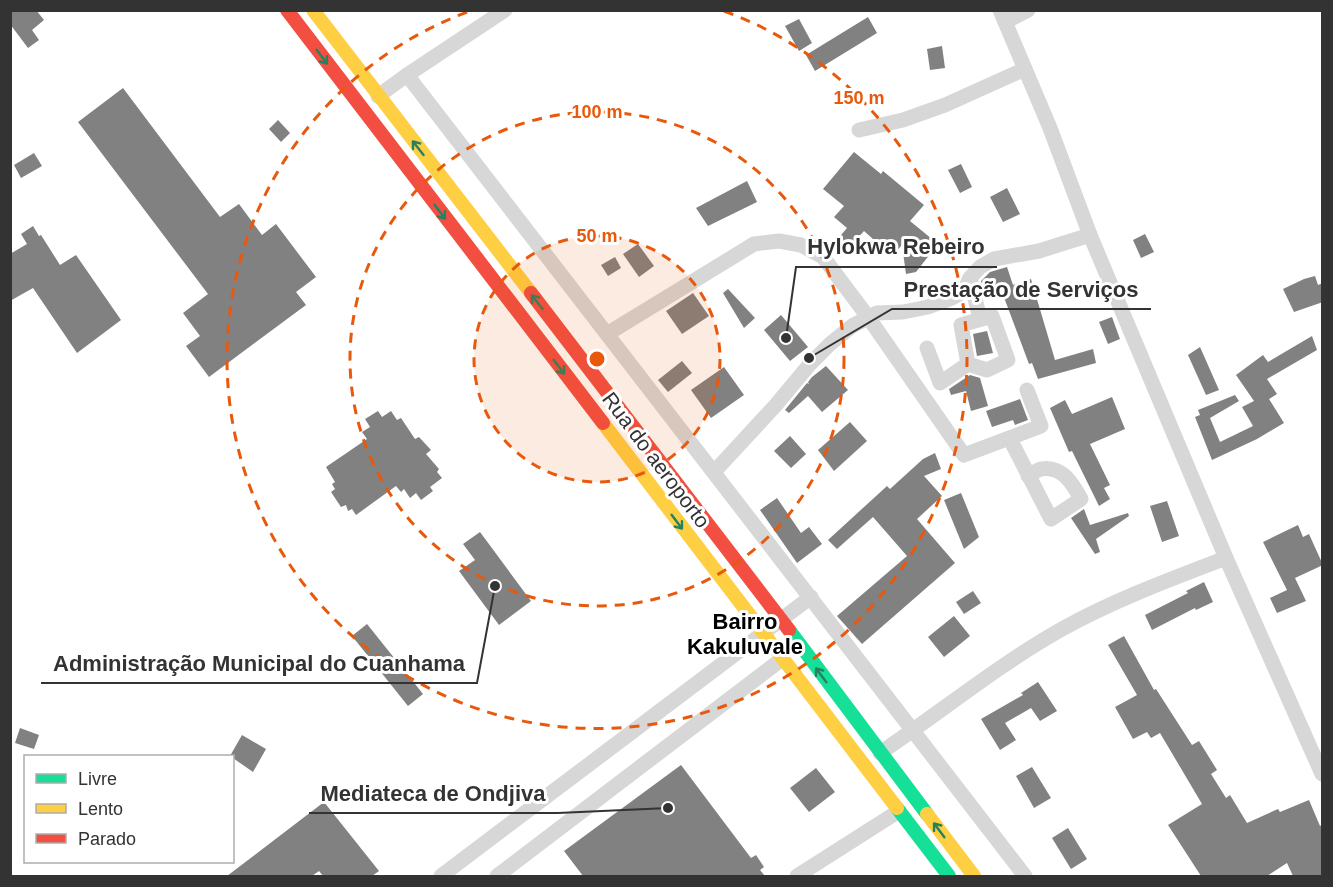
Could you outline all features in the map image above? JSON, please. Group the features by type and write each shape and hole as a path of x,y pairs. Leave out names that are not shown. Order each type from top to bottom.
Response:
{"main road":[{"name":"Rua do aeroporto","path":"287,10 949,876"},
{"name":"Rua do aeroporto","path":"313,10 974,876"}],"street":[{"path":"378,96 505,10"},
{"path":"1028,10 1002,16 1050,128 1090,235 1226,558 1321,769"},
{"path":"859,130 903,120 945,105 1025,69"},
{"path":"407,75 1025,876"},
{"path":"714,472 763,420 810,364 845,332 868,317 878,313 928,307 964,291 970,278 980,267 994,259 1040,251 1090,235"},
{"path":"607,334 754,244 779,241 801,245 823,257 868,317 964,455 1041,426 1027,390"},
{"path":"970,278 980,319"},
{"path":"992,316 1008,360 987,370 968,364 961,324 992,316"},
{"path":"927,348 940,383 968,364"},
{"path":"1010,439 1028,476"},
{"path":"880,753 986,678 1062,629 1143,590 1226,558"},
{"path":"441,876 811,597"},
{"path":"497,876 782,659"},
{"path":"797,876 899,812"}],"building":[{"path":"10,10 36,10 44,20 32,30 39,40 28,48 10,24"},
{"path":"868,17 877,33 815,71 806,55"},
{"path":"799,19 812,43 799,51 785,26"},
{"path":"942,46 945,68 930,70 927,49"},
{"path":"123,88 220,217 239,204 262,235 276,224 316,277 296,292 306,305 209,377 186,346 200,336 183,313 208,294 78,122"},
{"path":"278,120 290,133 281,142 269,129"},
{"path":"854,152 881,174 883,171 924,205 910,221 938,244 916,272 906,274 902,245 892,256 864,231 841,257 830,248 847,228 834,217 844,206 823,189"},
{"path":"34,153 42,166 21,178 14,165"},
{"path":"961,164 972,187 960,193 948,170"},
{"path":"747,181 757,202 708,226 696,208"},
{"path":"1007,188 1020,214 1003,222 990,197"},
{"path":"33,226 60,265 76,255 121,320 77,353 33,288 10,301 10,254 27,244 21,234"},
{"path":"1145,234 1154,252 1141,258 1133,240"},
{"path":"638,244 654,266 639,277 623,254"},
{"path":"615,257 621,268 608,276 601,265"},
{"path":"1007,267 1013,285 1031,279 1055,360 1093,349 1096,363 1038,379 1032,363 1029,364 1002,292 984,293 981,281 990,272"},
{"path":"1315,276 1318,285 1323,283 1323,302 1294,312 1283,289"},
{"path":"728,289 755,318 744,328 723,293"},
{"path":"693,293 709,316 682,334 666,311"},
{"path":"781,315 808,347 790,361 764,330"},
{"path":"1112,317 1120,339 1108,344 1099,322"},
{"path":"987,331 993,353 977,356 973,334"},
{"path":"1312,336 1317,350 1267,379 1277,394 1269,399 1284,423 1257,439 1212,460 1195,417 1200,415 1198,410 1235,395 1239,401 1210,418 1220,442 1253,426 1242,407 1254,401 1236,375 1263,355 1268,362"},
{"path":"1200,347 1219,390 1206,395 1188,355"},
{"path":"682,361 692,373 668,392 658,380"},
{"path":"826,366 848,390 822,412 808,396 789,413 785,410 807,383 809,384 812,377"},
{"path":"724,367 744,395 711,418 691,390"},
{"path":"970,375 980,378 988,406 971,411 966,391 951,395 949,389"},
{"path":"1112,397 1125,429 1090,444 1110,485 1104,488 1110,499 1099,506 1072,451 1069,452 1050,408 1065,400 1072,414"},
{"path":"1020,399 1028,420 1015,425 1013,420 992,427 986,411"},
{"path":"378,411 382,417 391,411 397,420 401,418 415,439 419,437 431,450 426,454 439,469 437,472 442,478 430,487 433,491 421,500 416,493 410,498 404,489 401,492 396,486 356,515 352,509 348,511 346,505 341,507 331,492 335,489 332,484 335,482 326,467 367,439 362,432 370,427 365,419"},
{"path":"850,422 867,441 834,471 818,450"},
{"path":"790,436 806,454 791,468 774,451"},
{"path":"935,453 941,469 924,476 942,496 917,519 955,563 862,644 837,616 907,556 873,517 837,549 828,540 887,486 890,489 923,459"},
{"path":"961,493 979,537 964,549 944,500"},
{"path":"777,498 801,533 809,527 822,544 797,563 760,510"},
{"path":"1167,501 1179,536 1162,542 1150,506"},
{"path":"1084,509 1090,525 1128,513 1129,516 1096,539 1100,552 1095,554 1071,518"},
{"path":"1298,525 1303,537 1309,534 1323,565 1295,578 1306,601 1277,613 1270,598 1287,590 1263,542"},
{"path":"480,532 531,601 499,625 459,571 475,560 463,544"},
{"path":"1204,582 1213,602 1196,610 1195,608 1152,630 1145,615"},
{"path":"973,591 981,603 964,614 956,602"},
{"path":"954,616 970,636 944,657 928,637"},
{"path":"367,624 423,694 408,706 352,636"},
{"path":"1124,636 1154,690 1156,689 1192,745 1199,741 1217,770 1211,774 1226,798 1230,795 1247,823 1278,809 1280,812 1309,800 1320,826 1323,824 1323,876 1293,876 1287,863 1267,876 1201,876 1168,825 1202,804 1160,733 1151,738 1147,732 1133,739 1115,707 1137,695 1108,645"},
{"path":"1038,682 1057,711 1040,721 1031,708 1005,723 1016,740 1000,750 981,719 1023,695 1021,693"},
{"path":"20,728 39,735 34,749 15,743"},
{"path":"242,735 266,749 253,772 234,759 234,755 231,755"},
{"path":"681,765 751,858 756,855 764,867 760,870 765,876 583,876 564,851"},
{"path":"1032,767 1051,798 1034,808 1016,776"},
{"path":"816,768 835,792 809,812 790,788"},
{"path":"324,802 379,871 372,876 323,876 319,871 312,876 227,876"},
{"path":"1068,828 1087,859 1071,869 1052,838"}],"traffic: fast":[{"path":"789,630 927,814"},
{"path":"897,808 949,876"}],"traffic: slow":[{"path":"313,10 531,293"},
{"path":"603,423 897,808"},
{"path":"927,814 974,876"}],"traffic: jam":[{"path":"287,10 603,423"},
{"path":"531,293 789,630"}],"place":[{"name":"Hylokwa Rebeiro","path":"786,338"},
{"name":"Prestação de Serviços","path":"809,358"},
{"name":"Administração Municipal do Cuanhama","path":"495,586"},
{"name":"Mediateca de Ondjiva","path":"668,808"}],"district":[{"name":"Bairro Kakuluvale","path":"745,634"}]}
